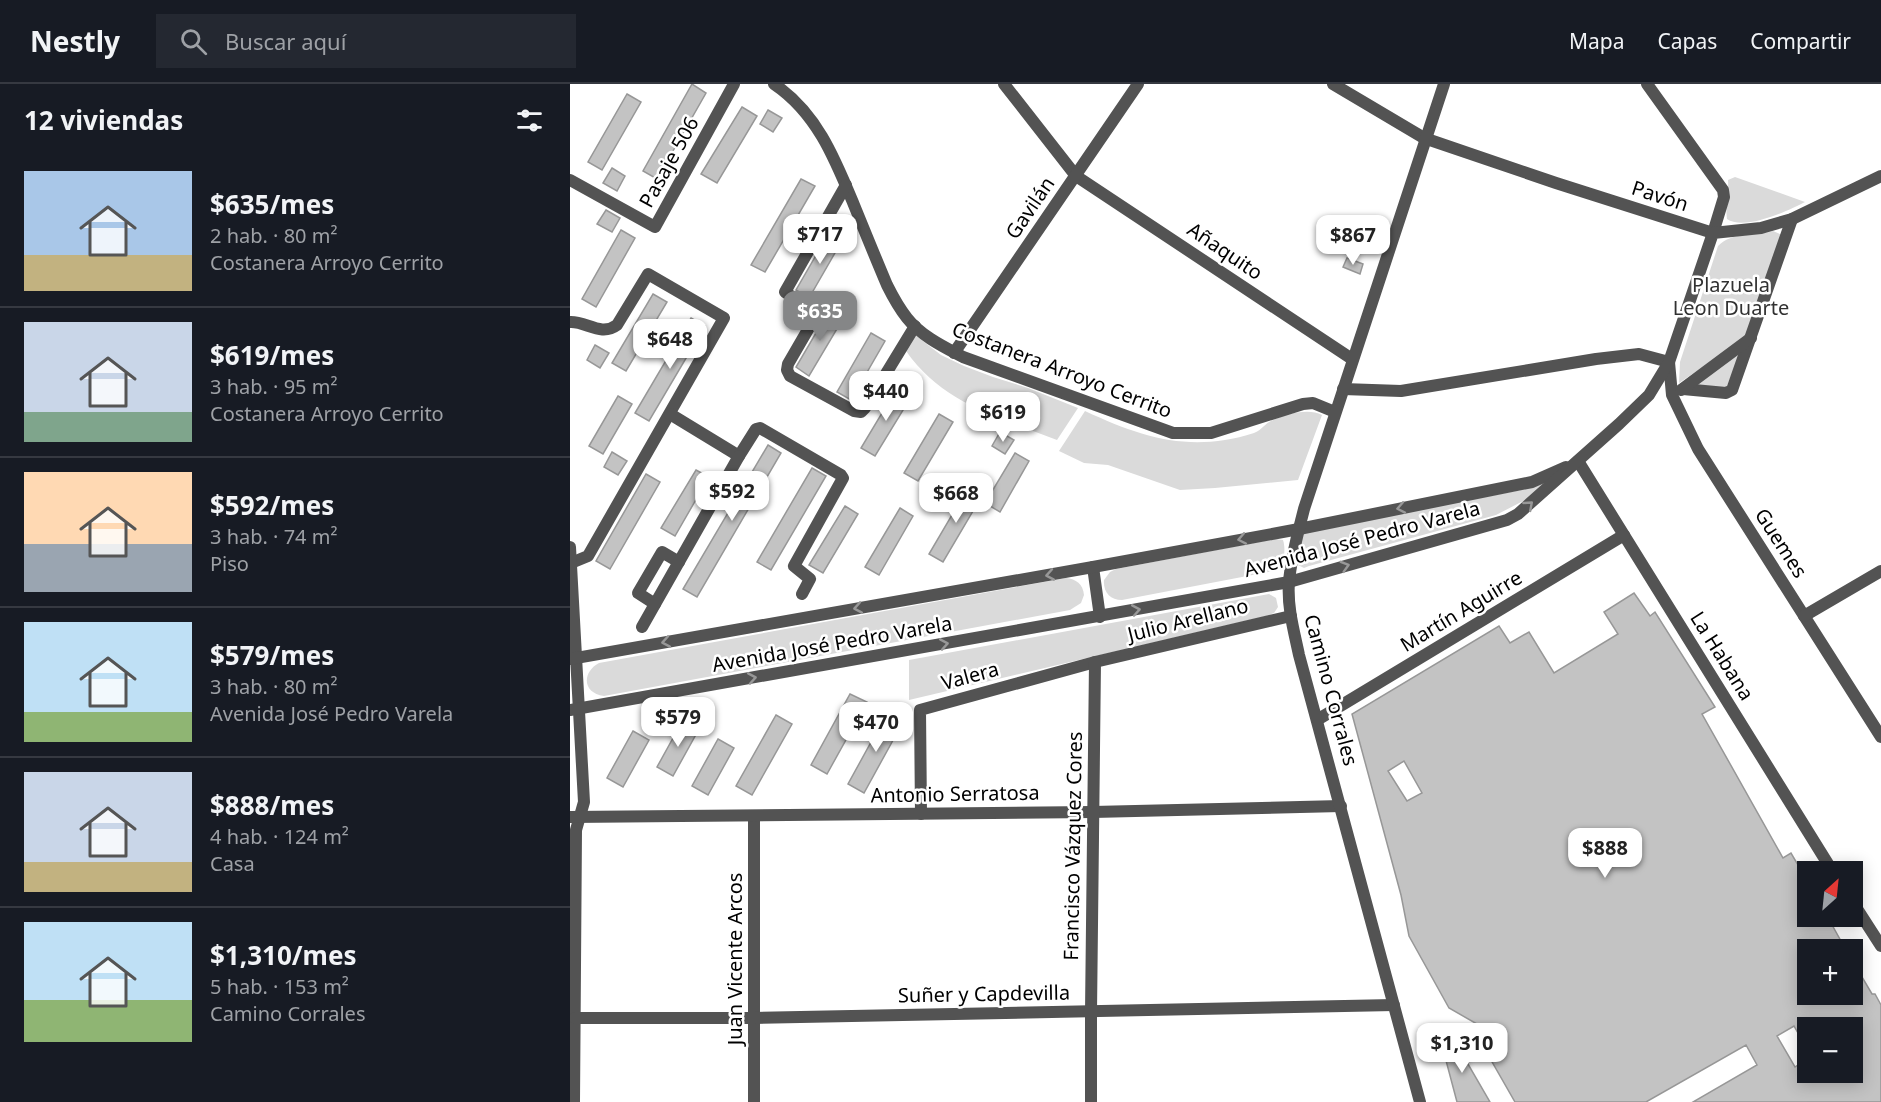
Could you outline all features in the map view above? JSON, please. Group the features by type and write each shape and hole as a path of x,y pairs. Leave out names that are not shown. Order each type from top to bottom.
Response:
{"street":[{"name":"Pasaje 506","path":"570,180 655,227 734,84"},
{"name":"Costanera Arroyo Cerrito","path":"774,84 792,97 817,127 832,152 887,285 908,320 942,347 1173,433 1211,433 1303,404 1313,403 1335,412"},
{"name":"Añaquito","path":"1004,84 1076,176 1352,359"},
{"name":"Gavilán","path":"954,353 1138,84"},
{"name":"Pavón","path":"1333,84 1425,138 1566,187 1713,233 1761,228 1792,219 1881,176"},
{"name":"Camino Corrales","path":"1420,1102 1299,655 1291,616 1289,582 1299,529 1335,412 1444,84"},
{"path":"1343,389 1401,391 1639,354 1669,362 1713,233 1724,190 1647,84"},
{"path":"846,185 785,292 817,314 787,370 790,376 854,411 861,412 915,326"},
{"path":"1683,389 1726,393 1731,390 1792,219"},
{"path":"570,322 574,321 596,329 612,328 617,325 648,274 724,318 588,556 571,563"},
{"path":"1672,395 1751,338"},
{"name":"Guemes","path":"1669,362 1672,395 1703,458 1881,737"},
{"name":"Avenida José Pedro Varela","path":"574,709 1289,582 1507,520 1518,514 1649,395 1669,362"},
{"path":"670,414 740,456"},
{"path":"642,627 756,429 760,428 842,475 843,478 794,566 810,579 802,594"},
{"name":"Avenida José Pedro Varela","path":"573,658 1299,529 1532,482 1578,461"},
{"name":"La Habana","path":"1578,461 1826,861"},
{"name":"Martín Aguirre","path":"1317,720 1624,535"},
{"path":"570,547 574,709 584,802 575,817 574,1102"},
{"path":"655,604 638,593 662,552 679,562"},
{"path":"1093,567 1100,616"},
{"path":"1804,616 1881,571"},
{"name":"Julio Arellano","path":"1095,662 1291,616"},
{"name":"Francisco Vázquez Cores","path":"1091,1102 1090,1012 1095,662"},
{"name":"Valera","path":"921,814 920,710 1095,662"},
{"name":"Antonio Serratosa","path":"575,817 1093,812 1341,806"},
{"name":"Juan Vicente Arcos","path":"754,816 754,1102"},
{"path":"1863,918 1881,946"},
{"name":"Suñer y Capdevilla","path":"575,1018 754,1018 1395,1005"}],"green space":[{"path":"1735,177 1805,202 1766,218 1744,223 1735,222 1727,219 1726,210 1728,180"},
{"name":"Plazuela Leon Duarte","path":"1773,231 1782,235 1747,337 1679,383 1680,362 1718,246 1737,236"},
{"path":"915,335 941,355 964,366 1078,408 1057,440 994,416 955,396 920,369 906,351"},
{"path":"1743,347 1726,388 1688,388"},
{"path":"1085,411 1127,429 1168,440 1188,442 1231,439 1254,433 1269,422 1295,413 1310,412 1322,415 1298,480 1180,490 1108,465 1084,463 1059,451"},
{"path":"1548,480 1529,498 1496,515 1304,568 1298,565 1302,535 1307,531 1521,490"},
{"path":"1275,539 1283,540 1284,544 1283,560 1279,570 1122,600 1111,597 1106,592 1104,580 1110,572 1116,569"},
{"path":"1066,578 1078,583 1084,595 1081,603 1070,610 604,696 588,687 587,677 593,667 599,663"},
{"path":"1269,594 1276,598 1278,607 1274,613 1266,616 909,700 909,660"}],"building":[{"path":"692,84 706,93 657,179 643,171"},
{"path":"627,94 641,102 602,170 588,162"},
{"path":"742,107 757,116 717,183 701,174"},
{"path":"768,110 782,118 773,132 760,124"},
{"path":"612,168 625,176 617,191 603,183"},
{"path":"801,179 815,186 765,272 751,265"},
{"path":"606,210 620,218 612,232 597,224"},
{"path":"621,230 635,238 596,307 582,299"},
{"path":"830,231 843,239 809,298 796,290"},
{"path":"1347,258 1363,264 1360,274 1343,267"},
{"path":"653,294 667,302 626,371 612,363"},
{"path":"830,309 844,317 809,376 796,367"},
{"path":"691,318 705,326 649,421 635,413"},
{"path":"871,333 885,341 851,400 837,392"},
{"path":"595,345 609,353 600,368 587,360"},
{"path":"897,388 911,397 875,456 861,448"},
{"path":"618,396 632,404 603,454 589,446"},
{"path":"939,414 953,422 918,481 904,473"},
{"path":"1000,432 1014,440 1005,454 992,446"},
{"path":"768,445 781,453 697,597 683,589"},
{"path":"612,452 627,461 618,475 604,467"},
{"path":"1015,453 1029,461 1000,512 985,503"},
{"path":"812,468 826,476 771,570 757,562"},
{"path":"696,470 709,477 675,536 661,528"},
{"path":"646,474 660,482 610,569 596,561"},
{"path":"969,486 983,494 943,562 929,554"},
{"path":"845,506 858,514 823,573 809,565"},
{"path":"900,508 913,516 879,575 865,567"},
{"path":"1634,593 1650,616 1655,612 1715,707 1702,714 1783,858 1791,853 1797,863 1797,927 1833,927 1840,939 1797,939 1797,1005 1863,1005 1863,979 1881,1005 1881,1102 1693,1102 1757,1065 1746,1045 1646,1102 1515,1102 1475,1032 1484,1028 1449,1008 1409,936 1401,895 1352,714 1499,626 1510,643 1529,632 1554,673 1618,634 1604,612","holes":["1404,761 1422,793 1407,801 1388,771"]},
{"path":"850,694 867,702 827,774 811,765"},
{"path":"887,713 903,722 864,793 848,784"},
{"path":"776,715 792,724 752,795 736,786"},
{"path":"683,720 699,729 673,776 657,767"},
{"path":"633,731 649,740 623,787 607,778"},
{"path":"718,739 734,748 708,795 692,786"},
{"path":"1450,1033 1490,1102 1457,1102 1440,1038"}]}
